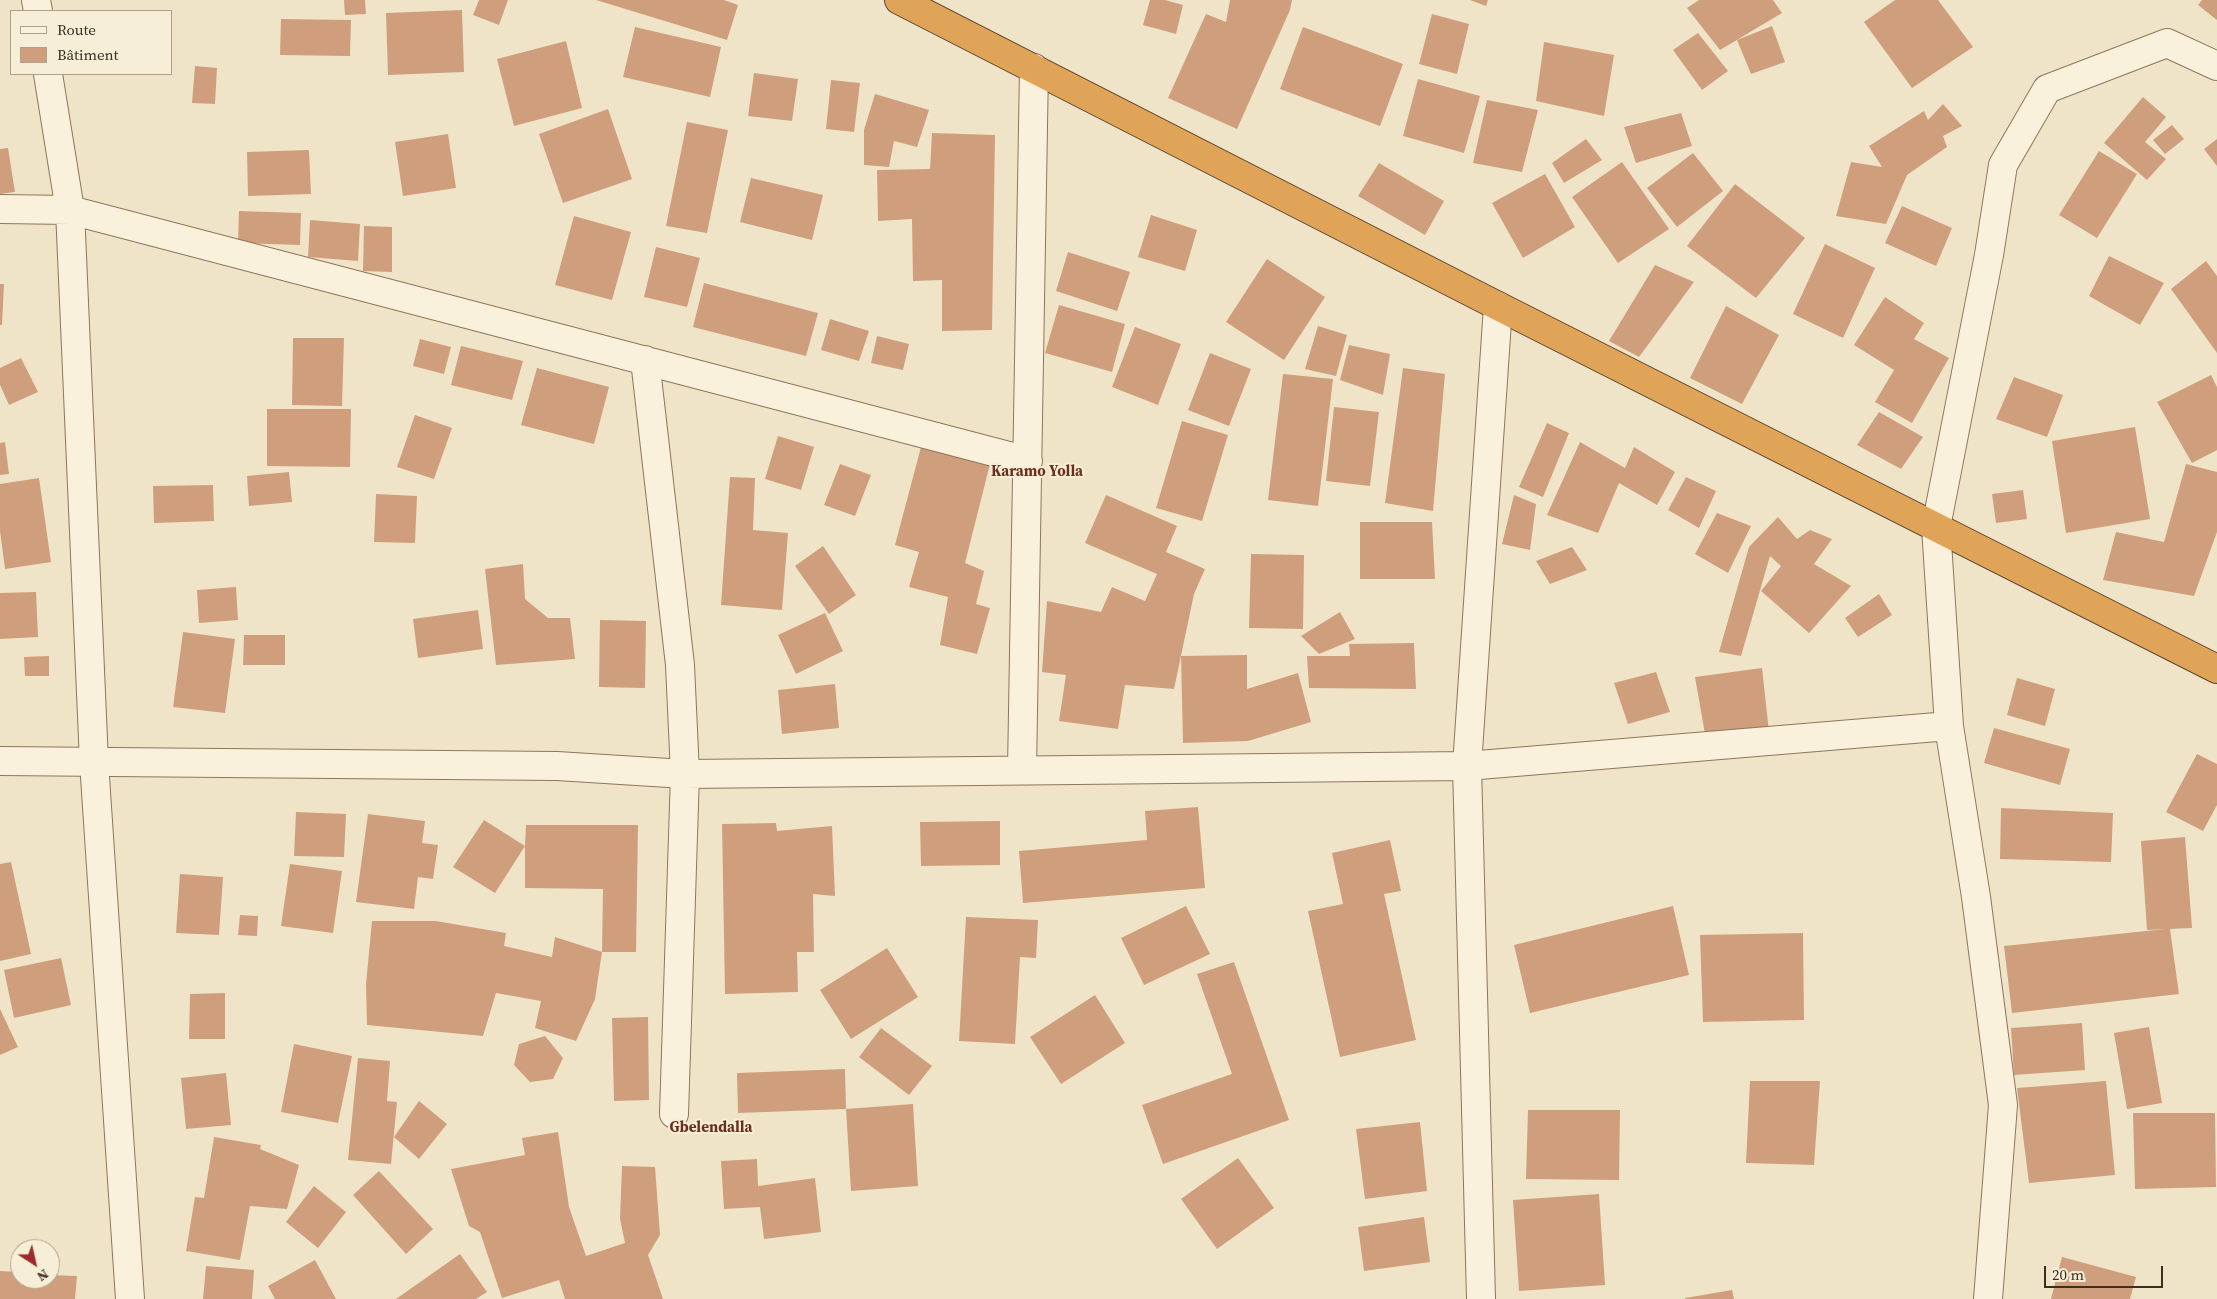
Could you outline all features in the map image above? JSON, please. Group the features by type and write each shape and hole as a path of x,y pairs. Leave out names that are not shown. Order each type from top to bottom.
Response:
{"highway":[{"path":"899,0 1498,306 2217,669"}],"street":[{"path":"1988,1299 2002,1104 1976,897 1949,726 1936,527 1988,255 2003,165 2047,89 2168,43 2217,66"},
{"path":"1022,770 1034,68"},
{"path":"48,75 70,210 94,762 130,1299"},
{"path":"0,209 70,210 1028,461"},
{"path":"1482,1299 1467,766 1498,306"},
{"path":"645,360 680,665 686,774 674,1114"},
{"path":"0,761 558,766 686,774 1467,766 1949,726"}],"building":[{"path":"344,0 365,0 366,14 345,15"},
{"path":"479,0 508,0 499,25 473,15"},
{"path":"596,0 724,0 738,5 727,40"},
{"path":"1150,0 1165,0 1183,5 1176,34 1143,25"},
{"path":"1230,0 1292,0 1290,10 1237,129 1168,98 1206,14 1226,22"},
{"path":"1470,0 1488,0 1486,6"},
{"path":"1699,0 1773,0 1782,13 1720,50 1687,8"},
{"path":"1895,0 1938,0 1973,47 1912,88 1864,22"},
{"path":"2202,0 2217,0 2217,20 2198,5"},
{"path":"462,10 464,72 388,75 386,13"},
{"path":"1432,14 1469,24 1457,74 1419,64"},
{"path":"281,19 351,20 350,56 280,55"},
{"path":"1772,26 1785,62 1751,74 1737,40"},
{"path":"635,27 721,47 710,97 623,77"},
{"path":"1303,27 1403,64 1380,126 1280,89"},
{"path":"1698,33 1728,71 1702,90 1673,50"},
{"path":"566,41 582,108 514,126 497,59"},
{"path":"1544,42 1614,55 1604,116 1536,101"},
{"path":"195,66 217,68 215,104 192,103"},
{"path":"754,73 798,79 792,121 748,116"},
{"path":"1418,79 1480,96 1464,153 1403,136"},
{"path":"831,80 860,83 854,132 826,129"},
{"path":"875,94 929,110 917,147 894,141 889,167 864,165 864,130"},
{"path":"2143,97 2166,117 2145,142 2166,159 2147,180 2104,143"},
{"path":"1487,100 1538,110 1522,172 1473,163"},
{"path":"1943,104 1962,126 1943,136 1947,147 1907,175 1886,224 1836,216 1851,162 1882,167 1869,146 1924,111 1928,120"},
{"path":"608,109 632,179 563,203 539,134"},
{"path":"1681,113 1692,146 1636,163 1624,127"},
{"path":"687,122 728,130 707,233 666,226"},
{"path":"2172,125 2184,139 2165,154 2153,140"},
{"path":"932,133 995,135 992,330 942,331 942,280 913,281 912,219 878,221 877,170 930,169"},
{"path":"448,134 456,188 403,196 395,142"},
{"path":"1586,139 1602,160 1564,183 1552,163"},
{"path":"2217,139 2217,166 2204,149"},
{"path":"8,148 15,192 0,194 0,149"},
{"path":"309,150 311,194 248,196 247,152"},
{"path":"2099,151 2137,174 2097,238 2059,215"},
{"path":"1693,153 1723,191 1677,227 1647,188"},
{"path":"1622,162 1669,229 1618,263 1572,197"},
{"path":"1379,163 1444,201 1425,235 1358,196"},
{"path":"1545,174 1575,227 1523,258 1492,203"},
{"path":"751,178 823,195 812,240 740,222"},
{"path":"1735,184 1805,238 1756,298 1687,246"},
{"path":"1902,206 1952,228 1936,266 1885,243"},
{"path":"239,211 301,213 300,245 238,243"},
{"path":"1151,215 1197,230 1185,271 1138,257"},
{"path":"574,216 631,232 612,300 555,285"},
{"path":"310,220 360,224 358,261 308,257"},
{"path":"364,226 392,227 392,272 363,271"},
{"path":"1825,244 1875,268 1843,338 1793,314"},
{"path":"656,247 700,258 687,307 644,297"},
{"path":"1068,252 1130,272 1117,311 1056,291"},
{"path":"2109,256 2164,283 2140,325 2089,296"},
{"path":"1267,259 1325,297 1284,360 1226,322"},
{"path":"2206,261 2217,276 2217,353 2171,289"},
{"path":"1655,265 1694,282 1639,357 1609,341"},
{"path":"704,283 818,313 806,356 693,327"},
{"path":"0,284 4,284 2,325 0,325"},
{"path":"1885,297 1924,323 1914,339 1949,358 1912,423 1875,402 1894,370 1854,345"},
{"path":"1059,305 1125,324 1112,372 1045,353"},
{"path":"1726,306 1779,335 1742,404 1690,378"},
{"path":"830,319 869,331 859,361 821,350"},
{"path":"1318,326 1347,335 1336,376 1305,369"},
{"path":"1135,327 1181,344 1158,405 1112,387"},
{"path":"877,336 909,344 903,370 871,363"},
{"path":"293,338 344,338 342,406 292,405"},
{"path":"420,339 451,347 444,374 413,366"},
{"path":"1349,345 1390,354 1383,395 1340,380"},
{"path":"461,346 523,361 512,400 451,385"},
{"path":"1210,353 1251,369 1229,426 1188,410"},
{"path":"21,358 38,392 9,405 0,385 0,368"},
{"path":"537,368 609,387 594,444 521,425"},
{"path":"1403,368 1445,374 1433,511 1385,503"},
{"path":"1283,374 1333,379 1318,506 1268,500"},
{"path":"2211,375 2217,387 2217,450 2192,463 2157,402"},
{"path":"2014,377 2063,395 2047,437 1996,419"},
{"path":"1334,407 1379,412 1370,486 1326,481"},
{"path":"267,409 351,409 350,467 267,466"},
{"path":"1879,412 1923,437 1901,469 1857,445"},
{"path":"415,415 452,428 434,479 397,467"},
{"path":"1182,421 1228,435 1202,521 1156,508"},
{"path":"1547,423 1569,433 1543,497 1519,487"},
{"path":"2135,427 2150,519 2066,533 2052,441"},
{"path":"778,436 814,447 801,490 765,479"},
{"path":"5,442 9,474 0,475 0,443"},
{"path":"1580,442 1625,468 1634,447 1675,472 1657,505 1619,483 1598,533 1547,515"},
{"path":"921,447 990,464 965,563 984,571 976,604 990,608 977,654 940,645 948,597 909,587 919,552 895,545"},
{"path":"840,464 871,475 855,516 824,505"},
{"path":"2186,464 2217,472 2217,532 2194,596 2103,580 2116,532 2164,542"},
{"path":"289,472 292,502 249,506 247,476"},
{"path":"730,477 755,478 753,530 788,533 782,610 721,605"},
{"path":"1686,477 1716,491 1699,528 1668,510"},
{"path":"39,478 51,562 5,569 0,531 0,484"},
{"path":"213,485 214,521 154,523 153,486"},
{"path":"2023,490 2027,519 1996,523 1992,494"},
{"path":"376,494 417,496 415,543 374,542"},
{"path":"1106,495 1177,526 1166,552 1205,569 1194,594 1174,689 1125,685 1118,729 1059,721 1066,675 1042,672 1047,601 1101,612 1112,587 1145,601 1157,574 1085,543"},
{"path":"1514,495 1536,504 1530,550 1502,544"},
{"path":"1717,513 1751,526 1728,573 1695,554"},
{"path":"1778,517 1797,539 1810,530 1832,539 1814,564 1851,586 1809,633 1761,591 1781,566 1770,556 1741,656 1719,652 1749,547"},
{"path":"1360,522 1432,522 1435,579 1360,579"},
{"path":"823,546 856,595 829,614 795,566"},
{"path":"1572,547 1587,570 1550,584 1536,561"},
{"path":"1251,554 1304,555 1303,629 1249,628"},
{"path":"523,564 525,599 548,618 570,618 575,659 496,665 485,569"},
{"path":"236,587 238,620 199,623 197,590"},
{"path":"36,592 38,637 0,639 0,593"},
{"path":"1879,594 1892,615 1858,637 1845,618"},
{"path":"478,610 483,649 418,658 413,619"},
{"path":"1340,612 1355,639 1319,654 1301,636"},
{"path":"825,613 843,651 796,674 778,635"},
{"path":"600,620 646,621 645,688 599,687"},
{"path":"183,632 235,639 225,713 173,707"},
{"path":"244,635 285,635 285,665 243,665"},
{"path":"1414,643 1416,689 1309,688 1307,656 1350,656 1349,644"},
{"path":"1247,655 1247,689 1298,673 1311,722 1248,741 1183,743 1181,656"},
{"path":"49,656 49,676 25,676 24,657"},
{"path":"1762,668 1769,732 1705,734 1695,677"},
{"path":"1656,672 1670,712 1628,724 1614,683"},
{"path":"2017,678 2055,689 2045,726 2007,715"},
{"path":"835,684 839,728 782,734 778,690"},
{"path":"1994,728 2070,749 2060,785 1984,763"},
{"path":"2197,754 2217,764 2217,805 2203,831 2166,812"},
{"path":"1198,807 1205,888 1023,903 1019,851 1147,840 1145,811"},
{"path":"2001,808 2113,813 2111,862 2000,859"},
{"path":"296,812 346,814 344,857 294,856"},
{"path":"368,814 425,821 422,843 438,845 433,879 418,877 414,909 356,902"},
{"path":"484,820 525,846 495,893 453,867"},
{"path":"1000,821 1000,865 921,866 920,822"},
{"path":"776,823 777,831 832,826 835,896 813,894 814,952 797,952 798,992 725,994 722,824"},
{"path":"526,825 638,825 636,952 602,952 603,889 525,888"},
{"path":"2185,837 2192,928 2170,929 2179,994 2012,1013 2004,946 2165,929 2147,930 2141,841"},
{"path":"1390,840 1401,891 1384,894 1416,1040 1340,1057 1308,911 1343,904 1332,853"},
{"path":"11,862 31,954 0,961 0,864"},
{"path":"290,864 342,871 333,933 281,926"},
{"path":"180,874 223,877 219,935 176,933"},
{"path":"1186,906 1210,954 1144,985 1121,938"},
{"path":"1673,906 1689,975 1530,1013 1514,945"},
{"path":"240,915 258,916 257,936 238,935"},
{"path":"966,917 1038,920 1036,958 1020,957 1015,1044 959,1041"},
{"path":"372,921 436,921 506,933 504,946 552,957 555,937 602,952 595,999 576,1041 535,1028 541,1001 496,993 483,1036 367,1025 366,984"},
{"path":"1803,933 1804,1020 1703,1022 1700,935"},
{"path":"887,948 918,997 851,1039 820,990"},
{"path":"61,958 71,1005 14,1018 4,970"},
{"path":"1234,962 1289,1120 1163,1164 1142,1105 1232,1074 1197,974"},
{"path":"225,993 225,1039 189,1039 190,994"},
{"path":"1095,995 1125,1043 1061,1084 1030,1037"},
{"path":"0,1009 18,1047 0,1055"},
{"path":"648,1017 649,1100 614,1101 612,1018"},
{"path":"2082,1023 2085,1070 2014,1075 2011,1028"},
{"path":"2149,1027 2162,1103 2127,1109 2114,1033"},
{"path":"881,1028 932,1066 909,1095 859,1057"},
{"path":"545,1036 563,1058 553,1079 530,1082 514,1065 519,1044"},
{"path":"294,1044 352,1056 338,1123 281,1112"},
{"path":"358,1058 390,1061 387,1101 397,1102 391,1164 348,1160"},
{"path":"845,1069 846,1109 738,1113 737,1073"},
{"path":"226,1073 231,1125 186,1129 181,1078"},
{"path":"1750,1081 1820,1081 1814,1165 1746,1163"},
{"path":"2106,1081 2115,1175 2029,1183 2017,1088"},
{"path":"419,1101 447,1124 419,1159 394,1137"},
{"path":"913,1104 918,1186 851,1191 846,1109"},
{"path":"1528,1110 1620,1110 1619,1180 1526,1179"},
{"path":"2133,1113 2215,1113 2216,1187 2135,1189"},
{"path":"1420,1122 1427,1191 1365,1199 1356,1129"},
{"path":"558,1132 569,1207 586,1256 625,1243 620,1219 622,1166 655,1167 660,1235 648,1255 663,1299 565,1299 559,1280 502,1298 480,1232 469,1226 451,1169 525,1155 522,1138"},
{"path":"214,1137 261,1145 260,1149 299,1165 287,1209 250,1206 240,1260 186,1251 195,1197 204,1198"},
{"path":"1238,1158 1274,1208 1217,1249 1181,1199"},
{"path":"757,1159 758,1186 815,1178 821,1232 764,1239 760,1207 724,1209 721,1161"},
{"path":"379,1171 433,1229 406,1254 353,1195"},
{"path":"314,1186 346,1212 318,1248 286,1222"},
{"path":"1599,1194 1605,1285 1519,1291 1513,1200"},
{"path":"1424,1217 1430,1262 1364,1271 1358,1227"},
{"path":"460,1254 487,1292 476,1299 396,1299"},
{"path":"2062,1257 2136,1277 2130,1299 2051,1299"},
{"path":"315,1260 336,1299 275,1299 268,1286"},
{"path":"206,1266 254,1270 252,1299 203,1299"},
{"path":"0,1271 10,1272 10,1289 60,1289 60,1275 77,1276 75,1299 0,1299"},
{"path":"1732,1290 1734,1299 1685,1299 1685,1298"}],"district":[{"name":"Karamo Yolla","path":"1037,472"},
{"name":"Gbelendalla","path":"711,1128"}]}
